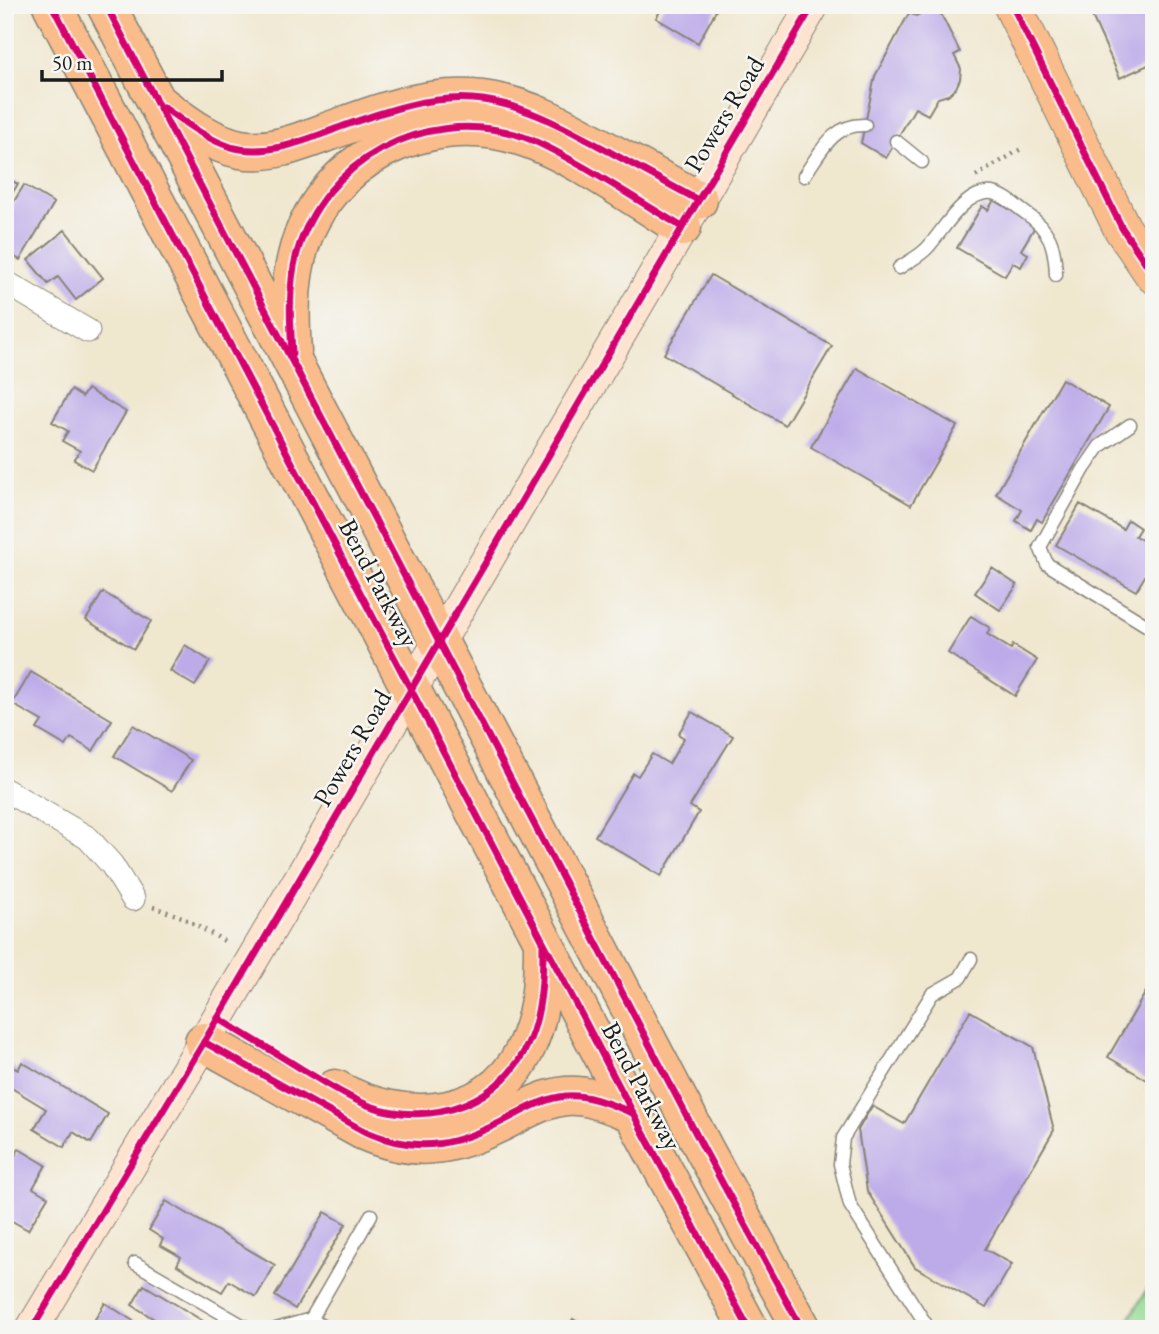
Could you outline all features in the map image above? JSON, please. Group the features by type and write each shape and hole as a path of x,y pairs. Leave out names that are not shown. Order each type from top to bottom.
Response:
{"highway":[{"name":"Bend Parkway","path":"52,5 749,1329"},
{"name":"Bend Parkway","path":"106,5 699,1138 802,1329"},
{"path":"159,104 198,132 220,143 240,149 258,150 295,143 415,104 444,99 488,101 517,108 556,123 690,214"},
{"path":"292,361 292,283 296,257 309,222 329,191 352,167 372,153 404,138 438,129 465,127 519,135 690,214"},
{"path":"211,1030 369,1106 407,1114 446,1111 470,1102 491,1089 510,1072 522,1056 539,1005 543,941"},
{"path":"211,1030 362,1130 403,1144 429,1145 460,1140 538,1103 559,1097 586,1097 633,1113"}],"main road":[{"name":"Powers Road","path":"32,1329 211,1030 813,5"},
{"path":"1012,5 1122,228 1154,275"}],"street":[{"path":"5,282 88,331"},
{"path":"5,790 88,838 112,864 133,900"}],"lane":[{"path":"804,176 833,134 854,124 865,125"},
{"path":"896,141 922,163"},
{"path":"899,268 928,248 946,221 967,202 984,193 995,193 1040,222 1049,236 1055,255 1056,275"},
{"path":"1130,425 1100,446 1040,547 1047,564 1154,630"},
{"path":"929,1329 850,1205 840,1164 843,1138 932,994 960,978 971,959"},
{"path":"276,1329 311,1319 371,1214"},
{"path":"135,1263 249,1329"},
{"path":"311,1319 327,1329"}],"path":[{"path":"133,900 182,917 226,943"}],"green space":[{"path":"1154,1278 1154,1329 1123,1329"}],"building":[{"path":"664,5 718,7 698,43 656,18"},
{"path":"1087,5 1154,5 1154,72 1152,73 1148,65 1120,78"},
{"path":"937,6 960,52 954,55 961,69 960,79 956,88 948,95 938,98 928,115 915,108 886,158 861,143 875,76 909,13 916,16"},
{"path":"5,97 13,110 5,115"},
{"path":"5,177 18,184 5,205"},
{"path":"24,185 54,203 20,260 5,251 5,216"},
{"path":"994,200 1036,225 1021,250 1028,254 1021,267 1013,263 1005,276 957,248 982,206 988,210"},
{"path":"65,230 103,278 76,300 58,277 48,284 28,260"},
{"path":"711,275 832,346 785,425 664,354"},
{"path":"857,368 957,426 911,505 811,447"},
{"path":"1062,379 1109,407 1042,522 1037,519 1031,530 1016,521 1022,510 996,494"},
{"path":"87,389 126,412 92,470 74,460 80,451 62,441 68,431 52,422 71,390 82,397"},
{"path":"1080,504 1123,529 1128,520 1140,528 1135,536 1154,547 1154,561 1136,591 1056,545"},
{"path":"992,568 1017,585 1000,610 975,593"},
{"path":"103,592 151,621 134,649 86,620"},
{"path":"971,616 990,628 987,634 1011,649 1013,645 1037,660 1015,696 948,653"},
{"path":"185,645 210,661 195,686 170,671"},
{"path":"31,672 112,720 93,751 71,738 66,746 37,729 42,721 12,704"},
{"path":"692,712 733,736 690,806 699,812 661,876 595,836 633,773 638,776 652,754 669,764 684,738 678,734"},
{"path":"133,725 191,760 172,791 114,756"},
{"path":"1154,978 1154,1084 1108,1057"},
{"path":"970,1011 1033,1047 1054,1130 985,1249 1012,1264 986,1308 915,1267 867,1191 858,1130 872,1106 904,1124"},
{"path":"22,1062 108,1114 91,1143 73,1132 64,1147 34,1129 46,1109 5,1084 5,1063 18,1070"},
{"path":"19,1149 46,1165 33,1188 48,1197 28,1230 5,1217 5,1189 12,1177 5,1172"},
{"path":"166,1201 275,1265 256,1297 229,1281 222,1292 177,1265 181,1257 160,1245 163,1239 149,1230"},
{"path":"325,1212 346,1224 295,1309 275,1296"},
{"path":"144,1285 216,1329 170,1329 132,1305"},
{"path":"105,1303 146,1329 89,1329"},
{"path":"573,1319 588,1329 567,1329"}],"cycle path":[{"path":"52,5 749,1329"},
{"path":"106,5 705,1151 802,1329"},
{"path":"32,1329 204,1042 813,5"},
{"path":"1012,5 1122,228 1154,275"},
{"path":"163,107 222,144 246,150 261,150 291,145 409,105 456,99 491,101 526,111 561,126 698,200"},
{"path":"292,354 292,278 297,253 310,220 330,192 354,168 382,149 413,136 446,129 480,128 515,134 570,159 682,227"},
{"path":"218,1018 334,1088 370,1106 418,1114 441,1111 485,1094 503,1079 518,1061 530,1039 537,1016 543,944"},
{"path":"204,1042 362,1130 402,1143 420,1145 456,1140 492,1127 537,1104 566,1096 592,1098 633,1113"}]}
